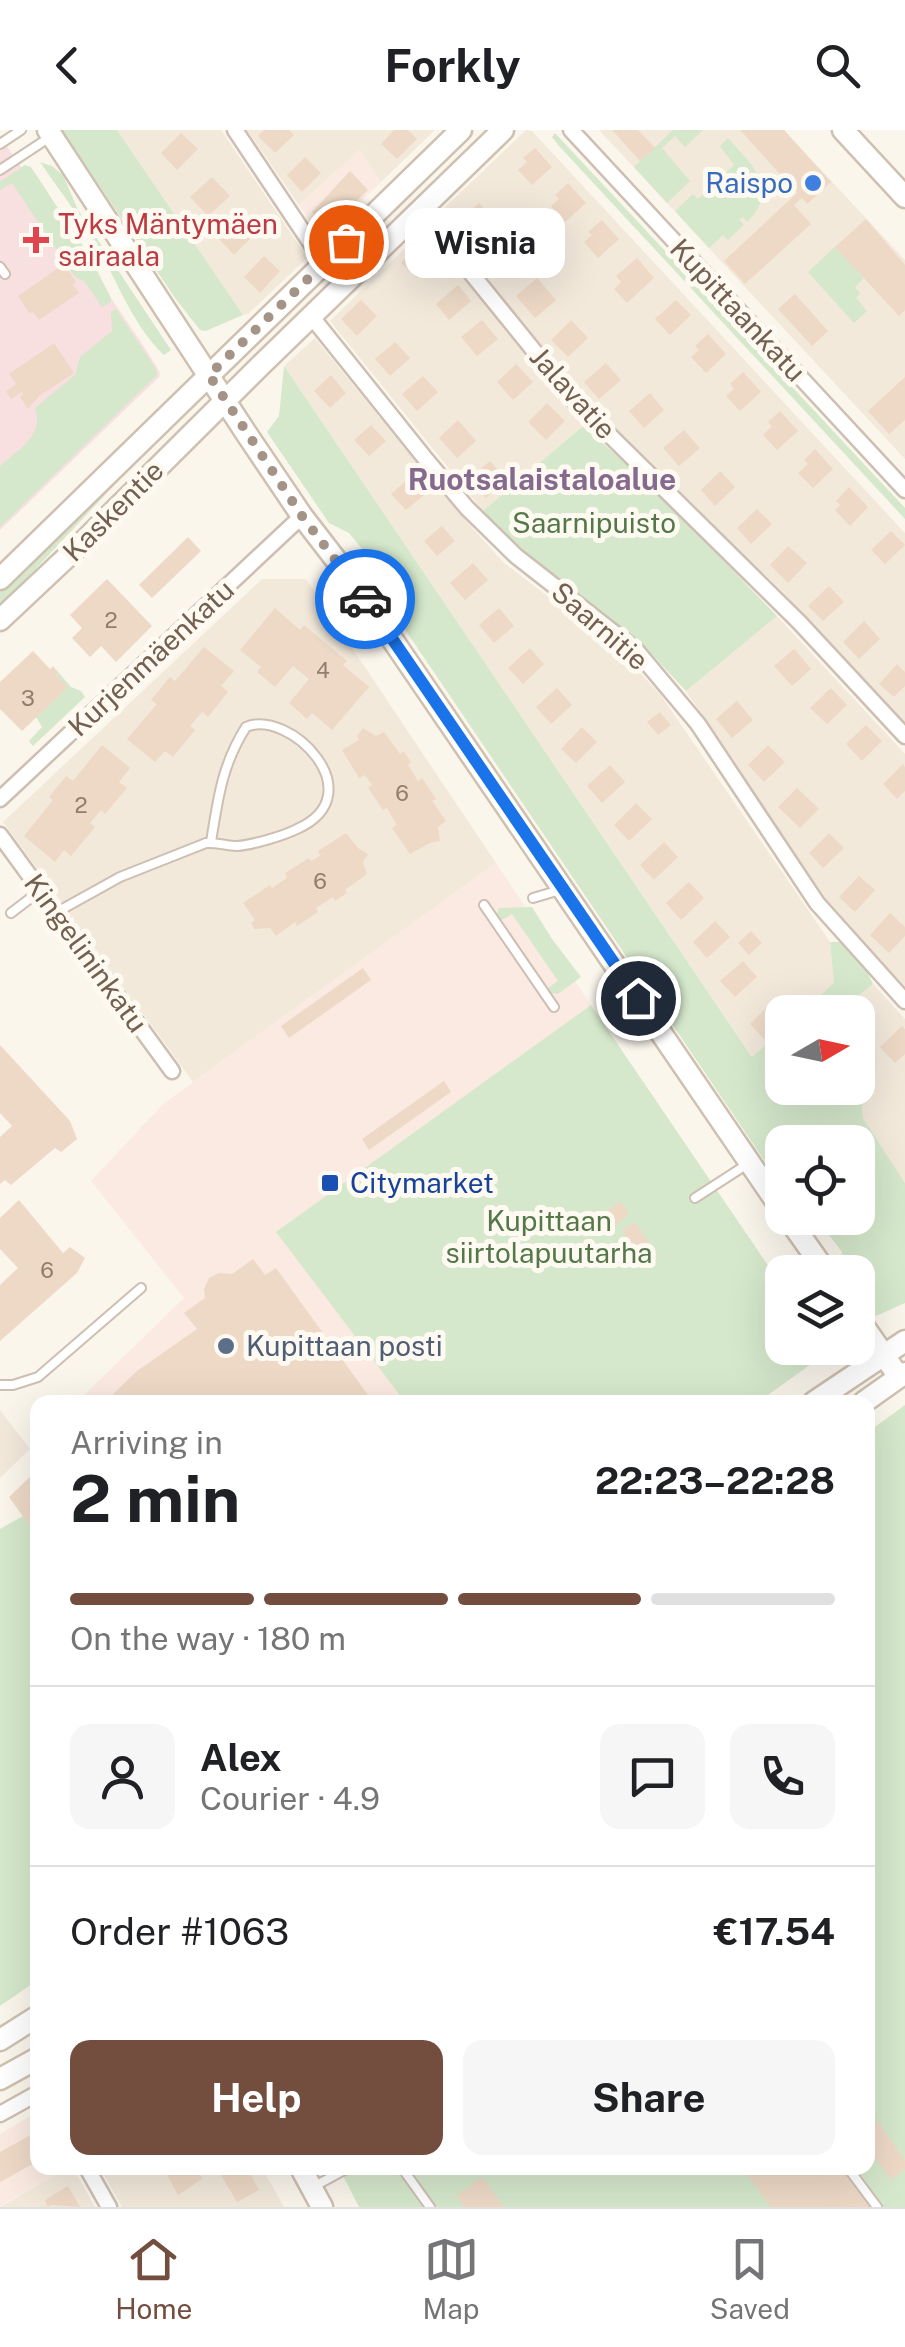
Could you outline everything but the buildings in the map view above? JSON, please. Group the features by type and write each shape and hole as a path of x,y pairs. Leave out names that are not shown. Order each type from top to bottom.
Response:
{"main road":[{"name":"Kaskentie","path":"0,579 462,130"},
{"name":"Kaskentie","path":"0,620 504,130"},
{"path":"842,130 905,197"},
{"path":"50,133 302,516 353,582 765,1185"},
{"path":"824,1395 905,1341"},
{"path":"874,1395 902,1375 875,1342"},
{"path":"0,2040 30,2021"},
{"path":"0,2079 30,2062"},
{"path":"305,2175 322,2207"}],"street":[{"path":"235,130 324,264"},
{"name":"Kupittaankatu","path":"571,130 905,490"},
{"name":"Jalavatie","path":"420,210 573,398 799,622 905,736"},
{"name":"Saarnitie","path":"312,316 467,508 516,556 636,650 698,724 817,903 905,1001"},
{"name":"Kurjenmäenkatu","path":"0,799 302,516"},
{"name":"Kingelininkatu","path":"0,835 172,1070"},
{"path":"0,2114 30,2097"},
{"path":"91,2175 109,2207"}],"lane":[{"path":"0,144 21,130"},
{"path":"0,170 50,133"},
{"path":"57,912 120,877 212,842 242,845 297,830 313,819 328,800 327,776 317,756 274,726 262,723 246,727 225,768 212,842"},
{"path":"533,898 564,889"},
{"path":"11,912 41,890"},
{"path":"484,905 554,1007"},
{"path":"696,1198 750,1163"},
{"path":"0,1385 38,1377 141,1288"},
{"path":"312,2188 335,2175"},
{"path":"407,2175 430,2207"},
{"path":"853,2175 876,2207"}],"shaded area":[{"path":"117,130 221,130 306,259 243,315"},
{"path":"247,130 435,130 381,182 359,150 299,205"},
{"path":"526,130 532,131 905,533 905,724 786,595 562,373 437,215"},
{"path":"599,130 784,130 905,260 905,459"},
{"name":"Tyks Mäntymäen sairaala","path":"0,136 143,345 160,376 0,530"},
{"path":"360,149 381,182 321,238 299,205"},
{"path":"424,230 583,426 483,511 330,321"},
{"path":"315,338 442,494 503,562 622,654 660,694 830,942 834,983 821,995 765,995 765,1047 753,1058 284,366"},
{"path":"262,579 306,579 496,863 193,1082 3,822"},
{"path":"777,616 905,754 905,986 830,906 686,691"},
{"path":"496,863 591,1005 277,1232 400,1395 84,1395 184,1298 91,1181 163,1104"},
{"path":"873,984 905,1019 905,1183 875,1137 875,1125 868,1125 863,1118 862,1105 875,1105 875,995 859,995"},
{"path":"0,1410 30,1449 0,1478"},
{"path":"30,2116 30,2175 55,2175 0,2206 0,2134"},
{"path":"55,2175 77,2175 95,2207 0,2207"},
{"path":"104,2175 266,2175 284,2207 122,2207"}],"green space":[{"path":"62,130 117,130 243,315 200,330"},
{"path":"673,130 703,130 685,147 675,136 662,148 690,181 667,203 634,167"},
{"path":"555,133 905,508 905,519 559,146 552,137"},
{"path":"728,138 759,177 762,199 747,222 743,217 739,220 744,225 728,240 723,235 709,248 675,211 693,194 698,199 734,165 720,146"},
{"path":"40,162 63,175 78,210 171,350 164,355 135,318 91,237"},
{"path":"25,165 31,167 90,257 111,302 102,307 84,281 75,277 12,183 0,190 0,182"},
{"path":"835,247 864,278 855,287 860,293 856,298 867,311 854,323 808,272"},
{"path":"116,309 157,375 0,527 0,466 33,434 35,408 75,375 80,357 112,331 111,312"},
{"path":"284,366 752,1057 765,1046 765,1105 862,1105 868,1125 765,1125 765,1161 383,597 375,565 349,533 329,523 267,432 279,416"},
{"name":"Saarnipuisto","path":"583,426 646,481 777,616 686,691 644,646 525,552 483,511"},
{"path":"128,469 33,572 0,605 0,592"},
{"path":"59,673 85,697 33,746 29,741 42,727 36,717 67,687 56,675"},
{"path":"532,907 581,977 558,994 548,988 558,981 512,914 500,921 497,914 499,908"},
{"path":"830,942 840,942 873,984 859,995 821,995 834,983"},
{"name":"Kupittaan siirtolapuutarha","path":"591,1005 765,1261 765,1365 810,1365 768,1395 400,1395 276,1232"},
{"path":"875,1137 905,1183 905,1303 875,1315 875,1255 842,1252 829,1235 875,1235"},
{"path":"905,1405 905,2207 359,2207 343,2175 875,2175 875,1427"},
{"path":"23,1516 30,1526 30,1985 0,2006 0,1529"}],"way so far":[{"path":"346,242 209,375 302,516 365,599"}],"place":[{"name":"Raispo","path":"813,183"},
{"name":"Tyks Mäntymäen sairaala","path":"36,240"},
{"name":"Wisnia","path":"346,242"},
{"name":"Citymarket","path":"330,1183"},
{"name":"Kupittaan posti","path":"226,1346"}],"district":[{"name":"Ruotsalaistaloalue","path":"542,480"}],"route":[{"path":"365,599 638,998"}]}
